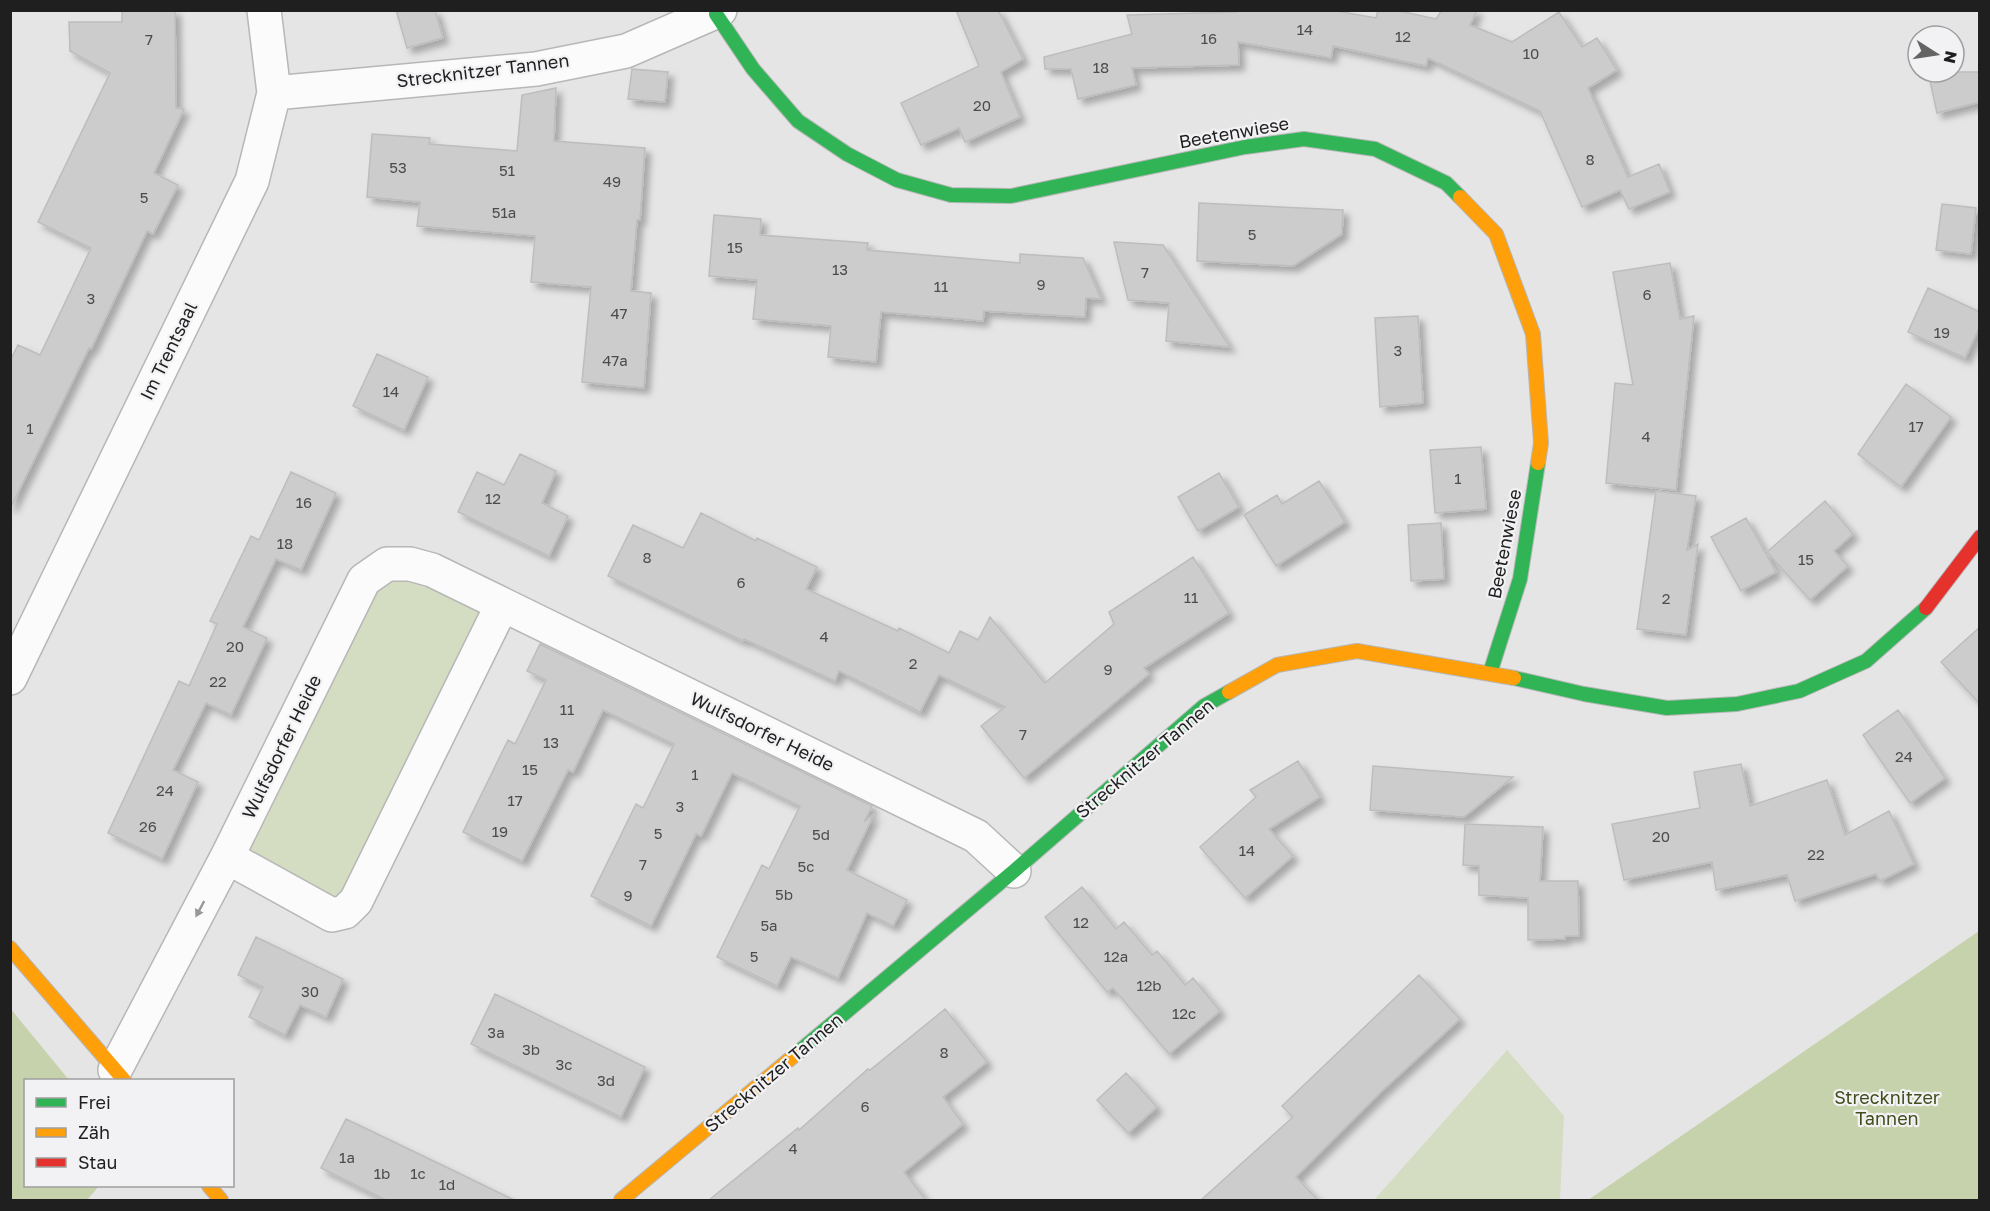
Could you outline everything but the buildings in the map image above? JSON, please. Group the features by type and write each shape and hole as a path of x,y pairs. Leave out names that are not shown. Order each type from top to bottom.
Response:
{"street":[{"name":"Im Trentsaal","path":"10,678 252,182 274,93 264,10"},
{"name":"Strecknitzer Tannen","path":"274,93 536,69 626,51 718,12"},
{"name":"Beetenwiese","path":"718,12 753,69 798,121 847,154 897,180 951,195 1011,196 1245,147 1304,140 1375,149 1446,183 1496,234 1533,334 1541,443 1520,579 1490,673"},
{"name":"Strecknitzer Tannen","path":"621,1200 1014,871 1204,706 1277,665 1357,651 1490,673 1584,694 1667,708 1737,704 1799,691 1866,662 1928,606 1980,537"},
{"name":"Wulfsdorfer Heide","path":"120,1075 364,580 387,564 410,564 432,570 976,836 1014,871"},
{"path":"227,857 332,915 345,912 356,901 502,605"},
{"path":"10,948 120,1075"},
{"path":"211,1187 221,1200"}],"green space":[{"path":"387,564 502,605 345,912 227,857"},
{"name":"Strecknitzer Tannen","path":"1979,931 1979,1200 1588,1200"},
{"path":"10,1008 68,1079 24,1079 24,1187 98,1187 87,1200 11,1200"},
{"path":"1507,1050 1564,1116 1560,1200 1374,1200"}],"traffic: fast":[{"path":"716,14 753,69 798,121 847,154 897,180 951,195 1011,196 1245,147 1304,139 1375,149 1446,183 1460,197"},
{"path":"1490,673 1520,579 1538,463"},
{"path":"1514,678 1584,694 1667,708 1737,704 1799,691 1866,661 1926,608"},
{"path":"796,1054 1014,871 1204,706 1229,692"}],"traffic: slow":[{"path":"1460,197 1496,234 1533,334 1541,443 1538,463"},
{"path":"1229,692 1277,665 1357,651 1514,678"},
{"path":"10,948 123,1079"},
{"path":"621,1200 796,1054"},
{"path":"210,1187 221,1200"}],"traffic: jam":[{"path":"1926,608 1980,537"}]}
